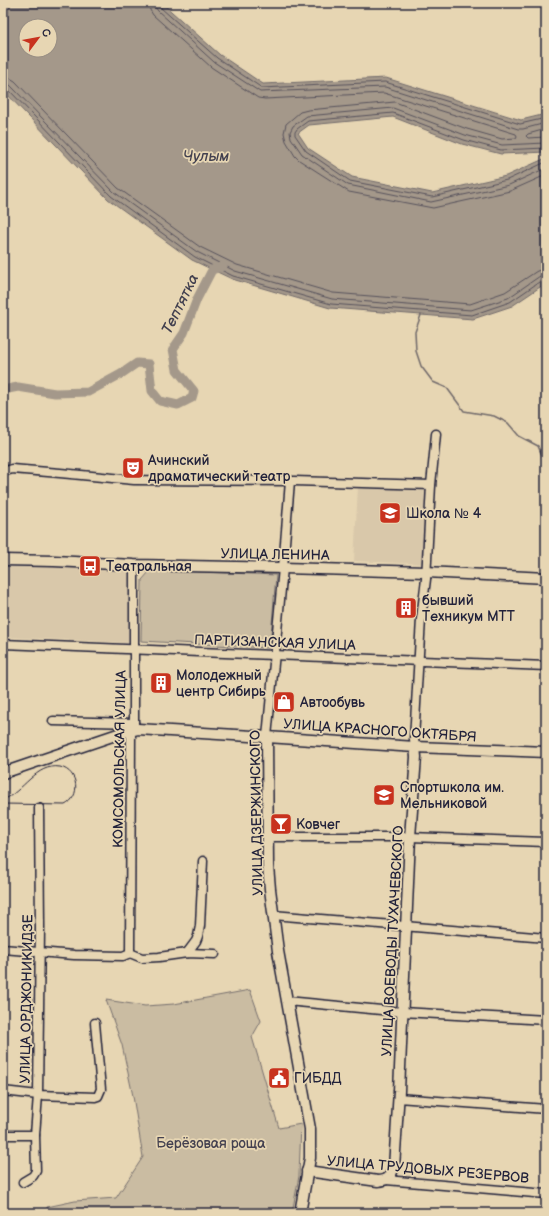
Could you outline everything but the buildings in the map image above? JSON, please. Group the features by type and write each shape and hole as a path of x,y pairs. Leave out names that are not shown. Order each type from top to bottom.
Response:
{"main road":[{"name":"УЛИЦА ЛЕНИНА","path":"3,560 134,565 426,572 546,578"},
{"name":"УЛИЦА КРАСНОГО ОКТЯБРЯ","path":"3,773 132,726 138,729 267,736 415,748 546,752"},
{"name":"УЛИЦА ДЗЕРЖИНСКОГО","path":"267,736 269,837 268,866 273,915 278,952 310,1129 310,1158 300,1213"},
{"name":"УЛИЦА ВОЕВОДЫ ТУХАЧЕВСКОГО","path":"386,1180 390,1177 394,1167 410,837 416,757 415,748"},
{"name":"УЛИЦА ТРУДОВЫХ РЕЗЕРВОВ","path":"307,1171 378,1181 386,1180"}],"street":[{"name":"УЛИЦА ВОЕВОДЫ ТУХАЧЕВСКОГО","path":"415,748 414,739 418,661 436,434"},
{"path":"3,472 12,469 134,480 290,481 431,485"},
{"name":"УЛИЦА ДЗЕРЖИНСКОГО","path":"267,736 290,481"},
{"name":"КОМСОМОЛЬСКАЯ УЛИЦА","path":"130,953 134,565"},
{"name":"ПАРТИЗАНСКАЯ УЛИЦА","path":"3,644 546,666"},
{"path":"53,721 132,726"},
{"name":"УЛИЦА ОРДЖОНИКИДЗЕ","path":"23,1182 33,1176 36,1171 38,1095 39,808"},
{"path":"269,837 410,837 546,842"},
{"path":"187,953 196,941 199,931 203,862"},
{"path":"273,915 546,938"},
{"path":"3,949 74,955 123,956 130,953 142,958 187,953 215,954"},
{"path":"287,1001 402,1012 546,1020"},
{"path":"3,1091 38,1095 98,1096 101,1089 95,1023"},
{"path":"398,1098 546,1110"},
{"path":"3,1135 36,1135"},
{"name":"УЛИЦА ТРУДОВЫХ РЕЗЕРВОВ","path":"386,1180 546,1194"}],"shaded area":[{"name":"Школа № 4","path":"358,486 425,491 423,564 354,561"},
{"path":"3,564 129,570 129,643 3,637"}],"green space":[{"path":"156,570 276,575 270,648 141,641 142,580 149,572"},
{"name":"Берёзовая роща","path":"250,990 261,1021 252,1037 279,1128 301,1124 299,1176 292,1213 47,1213 47,1207 75,1201 116,1198 143,1157 133,1096 122,1045 106,1000 145,1006 174,1004"}],"water":[{"name":"Чулым","path":"3,3 162,3 220,55 263,84 386,78 521,120 546,114 546,152 501,154 462,144 393,117 309,125 298,133 308,148 352,177 432,193 506,176 546,158 546,283 512,306 473,319 330,308 232,279 192,260 108,199 3,90"}],"waterway":[{"name":"Тептятка","path":"3,390 18,387 55,393 88,392 121,374 137,363 149,364 152,391 160,401 178,405 192,398 194,391 177,370 173,349 184,333 197,299 212,270 223,266"},
{"path":"421,315 415,332 416,351 421,366 433,382 447,388 464,411 494,416 508,423 519,436 538,446 546,465"}],"tram line":[{"path":"3,800 17,791 44,769 51,767 66,769 71,774 76,784 74,796 65,805 3,804"}],"place":[{"name":"Ачинский драматический театр","path":"133,468"},
{"name":"Школа № 4","path":"390,513"},
{"name":"Театральная","path":"90,566"},
{"name":"бывший Техникум МТТ","path":"406,608"},
{"name":"Молодежный центр Сибирь","path":"161,683"},
{"name":"Автообувь","path":"284,702"},
{"name":"Спортшкола им. Мельниковой","path":"384,795"},
{"name":"Ковчег","path":"281,824"},
{"name":"ГИБДД","path":"279,1078"}]}
